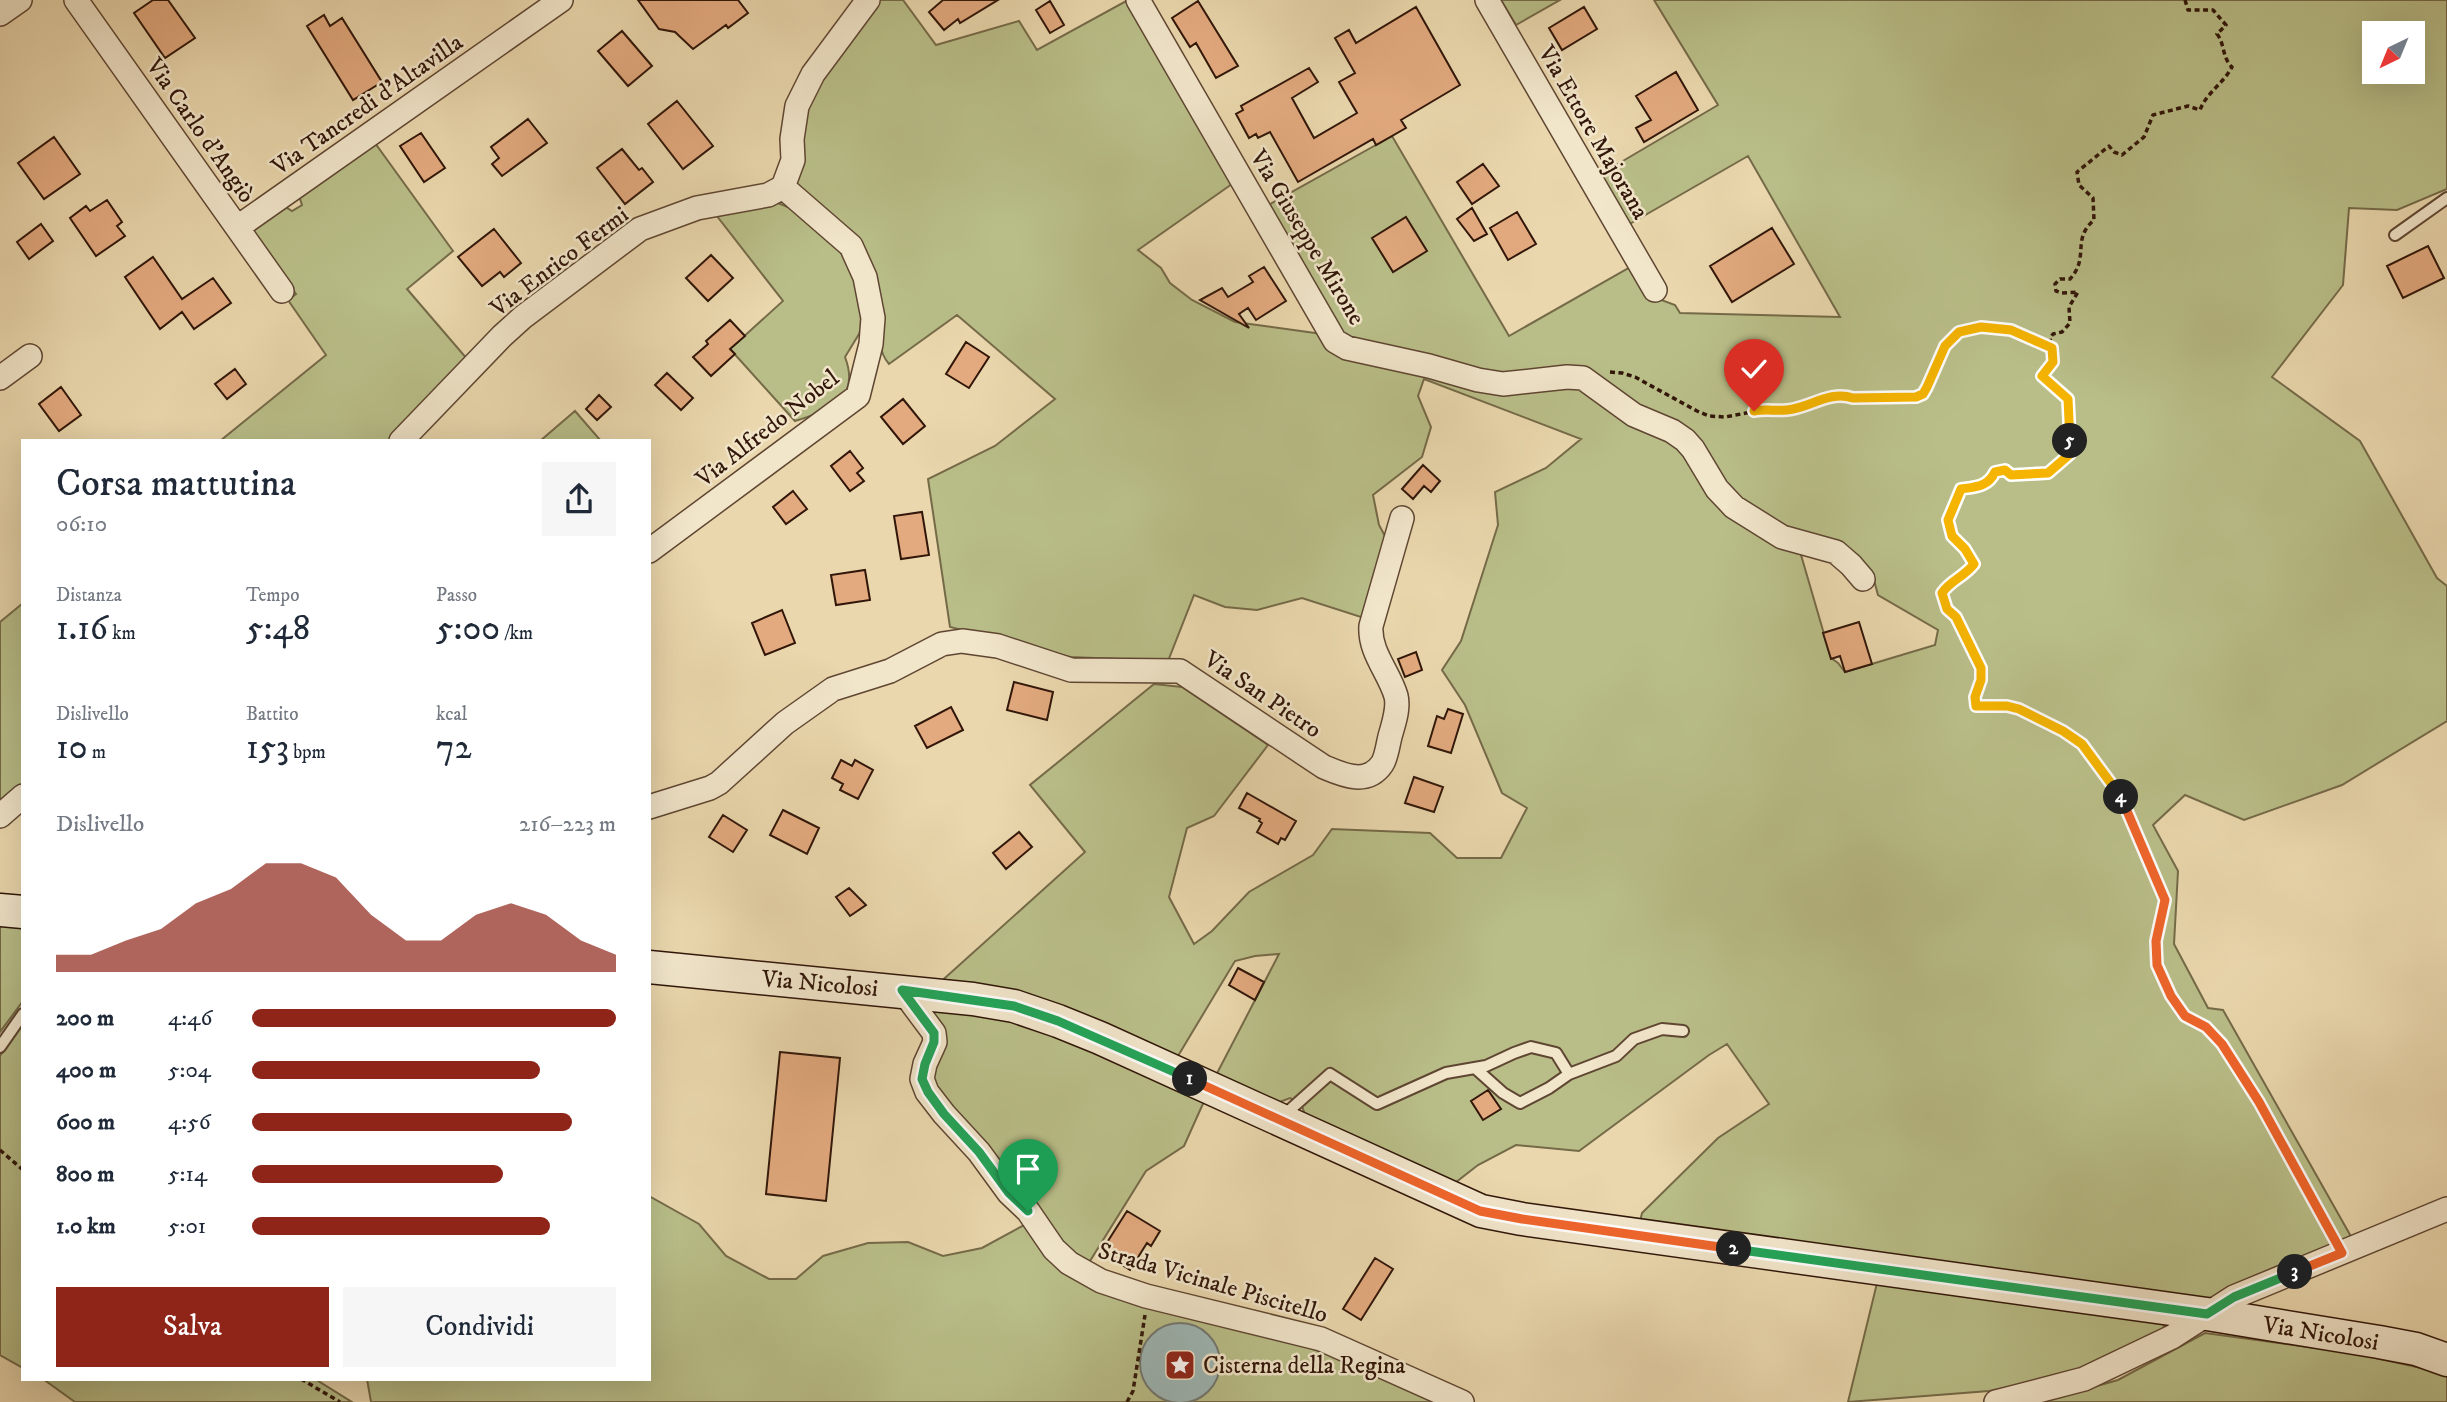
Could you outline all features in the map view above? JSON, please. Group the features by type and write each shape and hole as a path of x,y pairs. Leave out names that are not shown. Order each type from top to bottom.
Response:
{"main road":[{"path":"0,910 21,912"},
{"name":"Via Nicolosi","path":"651,967 902,990 1014,1006 1058,1021 1480,1211 1549,1223 2207,1314 2416,1349 2447,1360"}],"street":[{"path":"0,14 20,0"},
{"name":"Via Carlo d'Angiò","path":"76,0 282,290"},
{"name":"Via Tancredi d'Altavilla","path":"238,228 561,0"},
{"path":"783,187 793,160 792,139 797,106 813,74 868,0"},
{"name":"Via Giuseppe Mirone","path":"1138,0 1335,341 1347,348 1503,384 1567,377 1583,378 1634,415 1672,431 1685,440 1717,489 1734,507 1782,537 1836,552 1863,579"},
{"name":"Via Ettore Majorana","path":"1487,0 1656,290"},
{"name":"Via Enrico Fermi","path":"403,439 523,317 640,229 697,208 768,195 783,187"},
{"name":"Via Alfredo Nobel","path":"651,550 858,396 871,344 873,318 865,277 851,246 783,187"},
{"path":"0,378 30,356"},
{"name":"Via San Pietro","path":"651,806 719,783 785,723 834,689 890,671 942,643 962,641 998,646 1071,670 1180,671 1324,767 1345,776 1363,777 1374,772 1383,763 1396,712 1396,696 1370,638 1371,626 1402,518"},
{"path":"0,816 21,798"},
{"name":"Strada Vicinale Piscitello","path":"902,990 934,1033 934,1042 922,1079 928,1092 979,1152 1009,1193 1028,1211 1054,1250 1085,1274 1146,1296 1321,1339 1462,1402"},
{"path":"1996,1402 2084,1379 2172,1337 2234,1297 2447,1209"}],"lane":[{"path":"2395,235 2447,198"},
{"path":"0,1047 21,1017"},
{"path":"1475,1068 1503,1093 1520,1103 1570,1074 1616,1056 1634,1039 1662,1029 1683,1031"},
{"path":"1278,1120 1330,1074 1377,1104 1446,1073 1486,1066 1531,1047 1556,1052 1570,1074"}],"path":[{"path":"2185,0 2188,10 2213,10 2226,24 2217,34 2227,63 2232,67 2225,80 2214,87 2204,100 2200,110 2188,106 2153,115 2144,137 2122,155 2109,146 2077,172 2079,186 2093,198 2094,220 2085,228 2081,237 2079,269 2070,279 2060,279 2055,284 2056,291 2078,292 2069,307 2070,323 2062,332 2053,334 2050,338 2053,362 2042,376 2068,399 2070,454 2048,473 2011,475 2005,470 1995,472 1992,480 1979,487 1961,489 1948,520 1952,536 1965,549 1974,564 1966,575 1950,582 1942,593 1947,609 1956,617 1981,668 1976,706 2007,706 2019,709 2063,731 2082,744 2118,790 2165,900 2156,941 2157,965 2171,996 2185,1016 2206,1027 2222,1044 2259,1102 2342,1253"},
{"path":"1589,383 1610,372 1622,373 1635,377 1709,416 1726,417 1768,409 1792,410 1827,397 1916,397 1923,394 1927,387 1945,346 1959,332 1970,329 1981,327 2011,330 2052,348"},
{"path":"0,1150 21,1168"},
{"path":"1127,1402 1133,1391 1147,1306 1146,1296"},
{"path":"304,1381 340,1402"}],"green space":[{"path":"878,0 903,0 936,45 1019,21 1037,50 1128,0 1232,184 1138,250 1161,268 1170,283 1192,300 1235,322 1322,334 1330,344 1346,352 1504,389 1566,382 1581,383 1631,420 1662,431 1680,444 1711,491 1737,515 1781,541 1799,548 1831,658 1845,672 1935,645 1938,630 1878,595 1872,573 1858,555 1838,545 1772,527 1723,489 1697,447 1676,427 1665,420 1632,409 1584,375 1563,373 1502,379 1343,340 1265,207 1392,136 1509,336 1634,265 1648,295 1675,305 1680,313 1840,317 1748,156 1628,225 1599,175 1718,105 1654,0 2447,0 2447,189 2397,210 2349,208 2343,285 2272,377 2360,441 2437,578 2447,586 2447,721 2342,785 2244,820 2185,795 2153,825 2178,871 2174,944 2208,1008 2223,1010 2353,1240 2206,1302 1639,1226 1642,1213 1718,1138 1769,1104 1727,1044 1579,1151 1516,1145 1478,1165 1451,1186 1308,1122 1301,1104 1290,1098 1269,1106 1214,1079 1279,954 1235,961 1175,1061 1045,1002 1004,993 936,986 1085,852 1030,785 1154,684 1182,687 1268,745 1214,816 1187,828 1169,897 1194,944 1212,931 1249,892 1313,855 1332,829 1430,833 1457,858 1501,858 1527,808 1502,793 1465,705 1442,670 1461,641 1498,525 1495,492 1546,468 1581,439 1424,379 1418,396 1431,427 1422,457 1373,495 1379,525 1385,536 1364,618 1302,598 1257,610 1225,607 1194,595 1168,661 1070,657 950,627 928,479 995,446 1055,399 957,315 889,364 881,350 872,282 857,249 824,209 796,183 807,97 817,78"},
{"path":"1501,0 1560,0 1516,25"},
{"path":"375,143 453,251 407,289 468,360 391,439 222,439 326,355 288,300 296,294 251,230 284,206 292,211 302,205 299,196"},
{"path":"773,201 800,212 850,256 864,322 845,357 849,383 845,393 830,407 795,421 730,349 783,301 713,211"},
{"path":"575,411 599,439 542,439"},
{"path":"21,605 21,785 0,803 0,622"},
{"path":"0,920 21,922 21,1004 0,1032"},
{"path":"917,1001 1014,1016 1206,1097 1184,1146 1146,1171 1085,1269 935,1093"},
{"path":"21,1026 21,1367 0,1355 0,1056"},
{"path":"651,1197 699,1224 726,1256 769,1279 796,1279 823,1256 868,1243 908,1242 943,1256 982,1248 1026,1224 1057,1261 1300,1344 1446,1402 371,1402 367,1381 651,1381"},
{"path":"1878,1279 2165,1319 2163,1331 2081,1371 1989,1391 1848,1402"},
{"path":"2205,1333 2353,1353 2435,1371 2447,1377 2447,1402 2040,1402 2118,1380"},
{"path":"46,1381 318,1381 352,1402 75,1402"}],"water":[{"name":"Cisterna della Regina","path":"1180,1323 1195,1326 1208,1335 1217,1348 1220,1363 1217,1378 1208,1391 1195,1400 1180,1403 1165,1400 1152,1391 1143,1378 1140,1363 1143,1348 1152,1335 1165,1326"}],"building":[{"path":"153,0 168,0 195,38 165,58 134,13"},
{"path":"638,0 738,0 748,13 693,49 675,32 659,29"},
{"path":"943,0 998,0 960,23 958,19 944,30 929,12"},
{"path":"1050,1 1064,25 1050,33 1036,10"},
{"path":"1198,1 1238,66 1216,78 1196,43 1190,47 1172,18"},
{"path":"1416,7 1460,85 1401,120 1406,128 1376,145 1373,139 1298,182 1270,132 1258,138 1256,134 1249,138 1236,114 1243,110 1241,106 1309,68 1318,82 1292,98 1314,138 1357,113 1339,82 1355,73 1335,38 1349,30 1356,43"},
{"path":"1584,7 1597,29 1562,50 1549,28"},
{"path":"324,15 330,26 342,18 382,82 353,100 307,26"},
{"path":"622,31 652,66 628,86 598,51"},
{"path":"1676,72 1698,110 1644,142 1636,128 1651,120 1636,96"},
{"path":"677,101 713,146 683,169 648,124"},
{"path":"528,119 547,143 502,176 492,164 499,158 491,147"},
{"path":"421,133 445,168 424,182 400,146"},
{"path":"54,137 80,174 44,199 18,163"},
{"path":"622,149 653,182 625,204 597,168"},
{"path":"1483,164 1499,186 1472,204 1457,182"},
{"path":"107,200 122,222 117,226 125,236 96,256 70,218 86,206 90,211"},
{"path":"1472,208 1487,234 1474,241 1457,219"},
{"path":"1517,212 1536,244 1508,260 1490,228"},
{"path":"1406,217 1427,251 1393,272 1372,238"},
{"path":"41,224 53,241 29,259 17,242"},
{"path":"1772,228 1794,264 1732,302 1710,266"},
{"path":"494,229 521,263 504,277 500,272 482,286 458,257"},
{"path":"2428,246 2444,278 2403,298 2387,266"},
{"path":"711,255 733,278 708,301 686,278"},
{"path":"153,257 182,299 213,278 231,303 194,329 182,312 160,329 125,277"},
{"path":"1264,267 1286,301 1256,320 1248,308 1239,314 1249,328 1200,300 1222,288 1228,297 1253,282 1249,276"},
{"path":"730,320 745,336 730,349 735,354 711,376 693,357 708,344 706,341"},
{"path":"966,342 989,357 969,388 946,374"},
{"path":"235,369 246,384 227,399 215,384"},
{"path":"667,373 693,398 681,410 655,385"},
{"path":"61,387 81,415 59,431 39,404"},
{"path":"599,395 611,407 597,420 586,409"},
{"path":"903,399 925,426 903,444 881,417"},
{"path":"850,451 863,468 857,473 864,481 850,491 831,466"},
{"path":"1423,465 1440,481 1431,492 1424,486 1413,499 1402,489"},
{"path":"793,491 807,509 786,524 773,507"},
{"path":"922,512 929,555 901,559 894,516"},
{"path":"865,570 870,600 836,605 831,575"},
{"path":"782,610 795,643 765,655 752,623"},
{"path":"1859,622 1872,664 1845,672 1840,656 1831,659 1823,633"},
{"path":"1416,652 1422,670 1405,677 1398,659"},
{"path":"1014,682 1053,692 1047,720 1007,710"},
{"path":"951,707 963,730 927,748 915,726"},
{"path":"1448,709 1463,714 1451,753 1428,746 1437,716 1444,719"},
{"path":"841,760 852,766 855,760 873,770 858,799 840,790 843,784 832,778"},
{"path":"1414,777 1443,787 1434,812 1405,803"},
{"path":"1247,793 1296,821 1285,840 1281,838 1278,844 1257,832 1262,823 1260,819 1239,808"},
{"path":"783,810 819,828 807,854 770,835"},
{"path":"723,815 747,830 733,852 709,837"},
{"path":"1019,832 1032,847 1006,869 993,853"},
{"path":"849,888 866,905 850,916 836,897"},
{"path":"1238,968 1264,982 1255,1000 1229,985"},
{"path":"780,1052 840,1058 826,1201 766,1194"},
{"path":"1488,1090 1501,1109 1483,1120 1471,1101"},
{"path":"1127,1211 1160,1231 1151,1246 1147,1243 1130,1270 1101,1252"},
{"path":"1375,1258 1393,1269 1361,1320 1343,1309"}],"place":[{"name":"Cisterna della Regina","path":"1180,1365"}],"route":[{"path":"1028,1211 1009,1193 979,1152 928,1092 922,1079 925,1064 932,1051 934,1033 902,990 1014,1006 1058,1021 1480,1211 1522,1219 2207,1314 2234,1297 2342,1253 2259,1102 2222,1044 2206,1027 2185,1016 2171,996 2157,965 2156,941 2165,900 2118,790 2082,744 2063,731 2019,709 2007,706 1976,706 1975,703 1981,668 1956,617 1947,609 1942,593 1950,582 1966,575 1974,564 1965,549 1952,536 1948,520 1961,489 1979,487 1992,480 1995,472 2005,470 2011,475 2048,473 2070,454 2068,399 2042,376 2053,362 2052,348 2011,330 1981,327 1970,329 1959,332 1945,346 1927,387 1923,394 1916,397 1827,397 1785,411 1754,411"}]}
